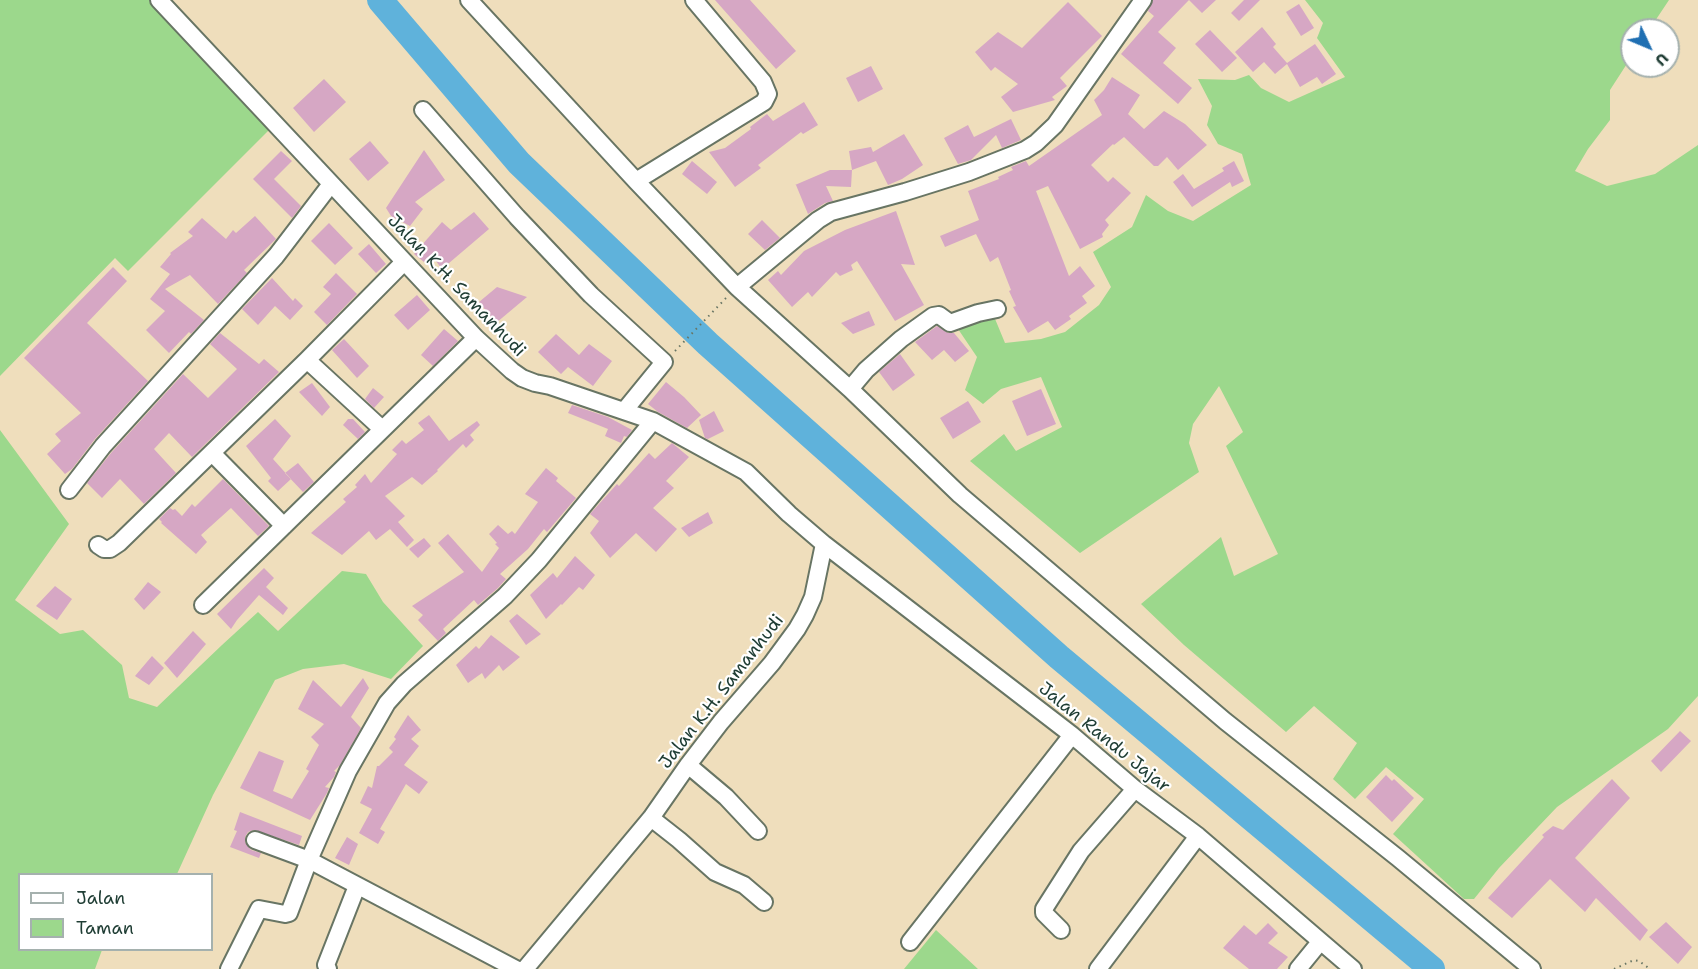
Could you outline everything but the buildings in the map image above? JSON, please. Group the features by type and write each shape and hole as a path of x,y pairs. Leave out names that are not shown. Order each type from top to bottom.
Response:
{"street":[{"name":"Jalan K.H. Samanhudi","path":"159,0 476,338 512,371 522,378 653,421 746,472 824,544 813,597 806,615 772,663 721,722 688,765 651,818 525,969"},
{"path":"469,0 737,287 859,379 960,495 1208,706 1532,969"},
{"path":"636,181 764,102 768,94 763,82 694,0"},
{"path":"737,287 818,220 831,212 969,172 1025,150 1036,143 1055,125 1143,0"},
{"path":"423,110 517,217 591,295 664,362 624,411"},
{"path":"69,490 103,446 276,256 331,184"},
{"path":"98,546 104,549 114,548 404,262"},
{"path":"859,379 901,339 936,314 950,322 997,309"},
{"path":"203,605 476,338"},
{"path":"307,360 382,429"},
{"path":"229,969 259,909 289,913 309,860 348,771 393,695 505,596 539,560 653,421"},
{"path":"212,453 284,526"},
{"name":"Jalan Randu Jajar","path":"824,544 1064,746 1189,847 1309,955 1353,969"},
{"path":"910,942 1064,746"},
{"path":"688,765 726,797 758,831"},
{"path":"1061,930 1044,913 1044,909 1081,851 1128,797"},
{"path":"651,818 715,872 744,885 764,902"},
{"path":"255,840 309,860 516,969"},
{"path":"1098,969 1189,847"},
{"path":"328,969 326,965 357,886"}],"path":[{"path":"669,357 723,301"},
{"path":"1614,969 1634,960 1650,969"}],"green space":[{"path":"0,0 152,0 269,130 128,271 115,258 0,376"},
{"path":"1305,0 1669,0 1657,18 1620,18 1620,75 1610,90 1610,120 1575,171 1607,186 1655,174 1698,145 1698,696 1668,729 1557,807 1499,868 1474,899 1464,899 1393,834 1424,799 1386,767 1355,799 1333,779 1357,743 1314,706 1286,732 1184,645 1141,604 1221,537 1234,576 1278,554 1226,446 1243,432 1219,386 1193,424 1189,443 1199,472 1080,553 970,461 1004,434 1016,451 1062,427 1041,377 1001,389 983,404 965,390 977,357 956,326 993,314 1005,343 1041,339 1065,332 1099,305 1111,287 1093,252 1132,227 1146,195 1168,211 1193,221 1251,185 1242,154 1218,144 1207,125 1212,106 1198,79 1235,80 1249,75 1261,88 1289,102 1345,77 1317,38 1323,23"},
{"path":"0,430 69,524 15,600 60,634 83,630 122,665 129,698 157,707 258,612 278,631 342,571 366,574 383,602 423,646 391,679 344,664 303,669 275,680 213,795 177,873 18,873 18,951 102,951 95,969 0,969"},
{"path":"936,930 978,969 904,969"}],"waterway":[{"path":"380,0 519,163 708,344 1059,657 1432,969"}]}
